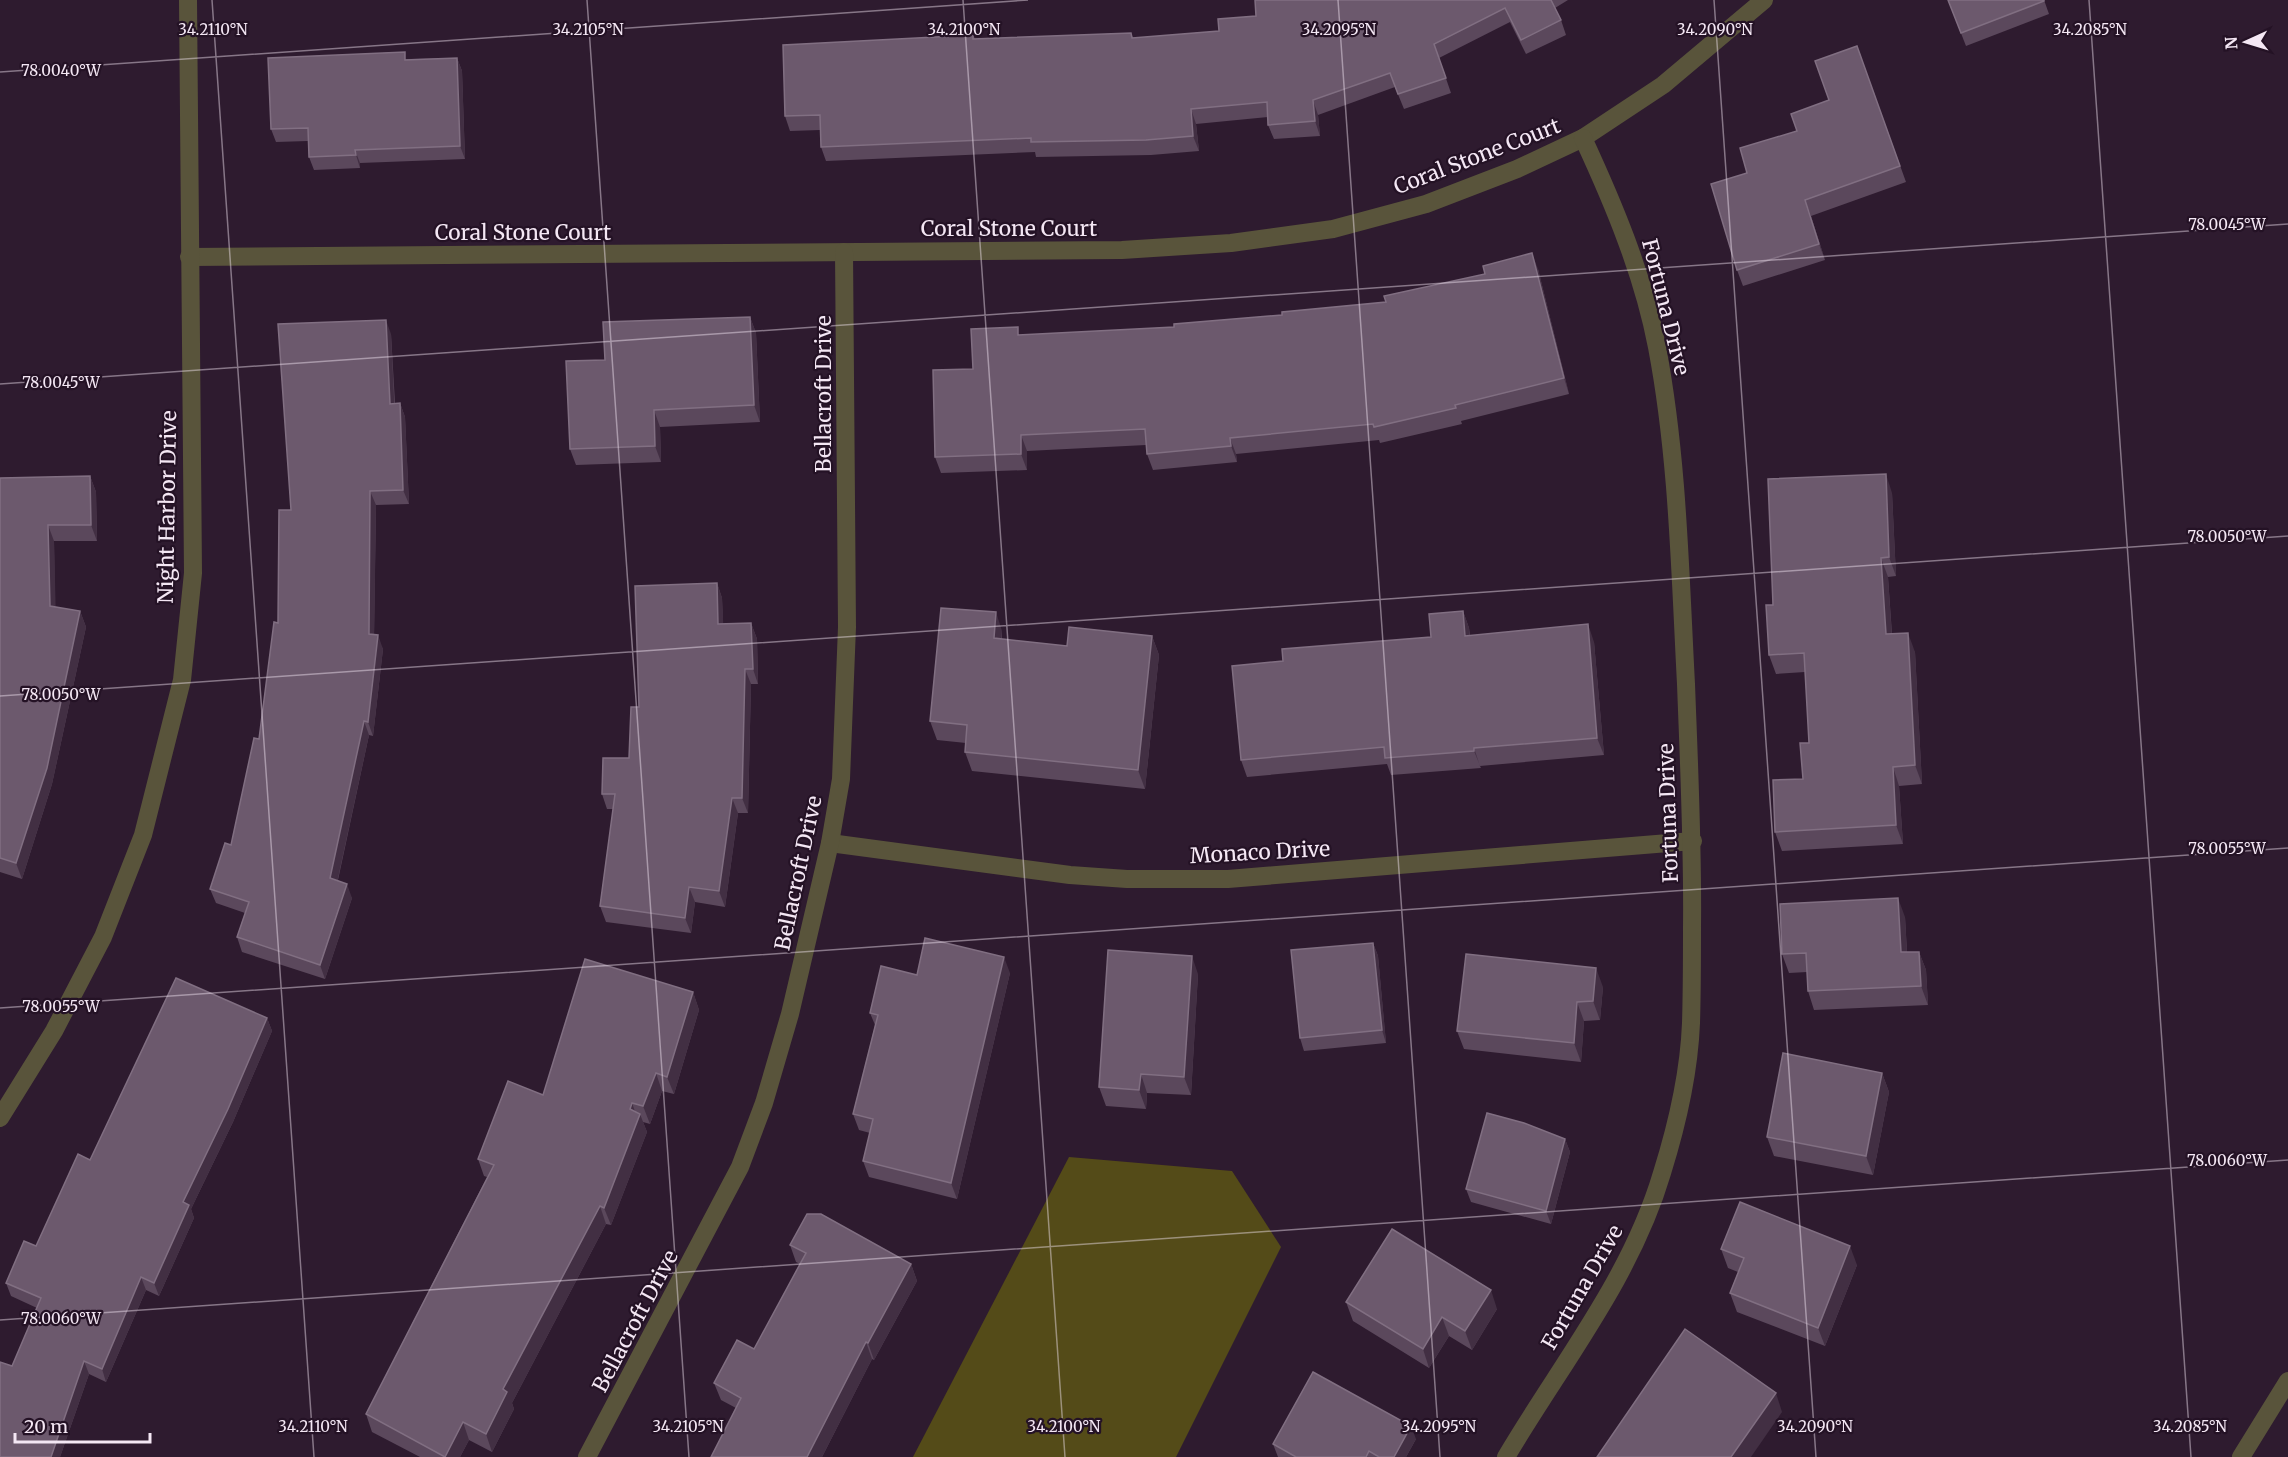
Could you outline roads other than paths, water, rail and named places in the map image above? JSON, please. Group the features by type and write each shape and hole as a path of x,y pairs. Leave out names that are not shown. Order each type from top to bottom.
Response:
{"street":[{"name":"Night Harbor Drive","path":"0,1118 54,1031 103,937 143,835 182,680 193,573 188,0"},
{"name":"Coral Stone Court","path":"189,257 1122,250 1231,243 1333,229 1426,204 1517,169 1583,138 1663,85 1764,0"},
{"name":"Fortuna Drive","path":"1506,1457 1604,1302 1636,1242 1662,1175 1680,1107 1691,1027 1693,841 1678,521 1669,425 1657,344 1638,273 1616,212 1583,138"},
{"name":"Bellacroft Drive","path":"587,1457 709,1231 740,1167 764,1103 790,1014 830,843 841,779 846,638 844,252"},
{"name":"Monaco Drive","path":"830,843 1070,875 1228,879 1693,841"},
{"path":"2241,1457 2288,1381"}]}
